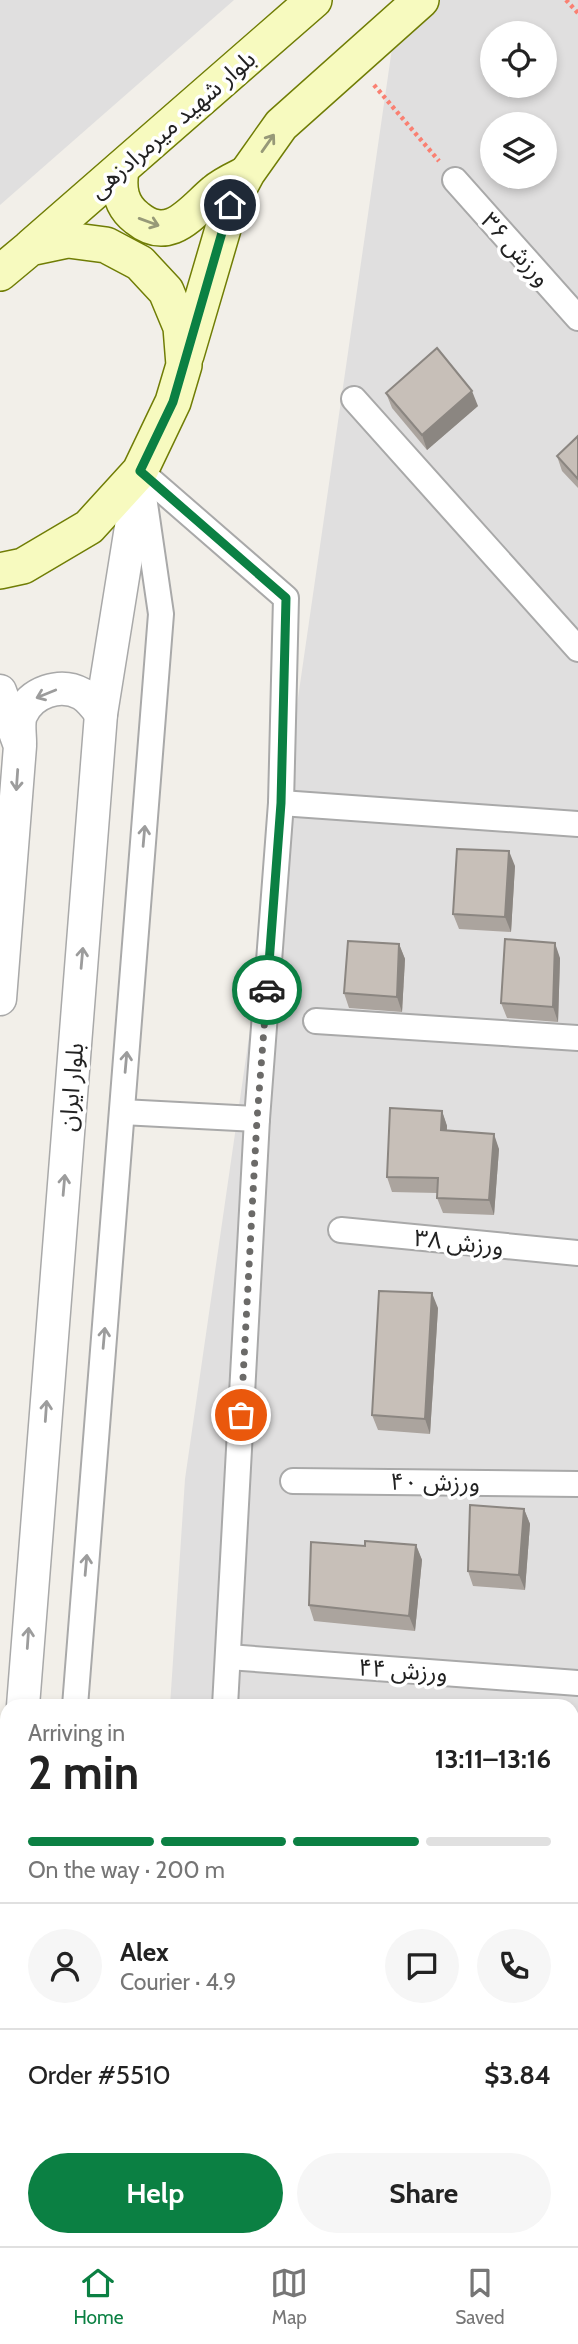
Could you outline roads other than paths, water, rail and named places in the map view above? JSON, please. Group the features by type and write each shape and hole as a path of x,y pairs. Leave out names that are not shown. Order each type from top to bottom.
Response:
{"main road":[{"name":"بلوار شهید میرمرادزهی","path":"0,273 314,0"},
{"path":"0,571 23,566 89,527 140,471 173,402 230,205 247,173 281,125 421,0"},
{"path":"121,169 119,184 122,199 130,212 142,222 157,227 172,226 186,220 217,190 247,173"},
{"path":"30,248 68,240 106,245 140,263 166,291 181,327 184,365"}],"street":[{"name":"ورزش ۳۶","path":"455,180 578,318"},
{"path":"354,399 578,649"},
{"name":"بلوار ایران","path":"24,1699 101,714 140,471"},
{"path":"140,471 286,598 281,803 257,1119 225,1699"},
{"path":"76,1699 161,614 140,471"},
{"path":"1,979 20,717 33,700 52,689 81,693 101,714"},
{"path":"0,691 20,746"},
{"path":"281,803 578,824"},
{"path":"316,1021 578,1038"},
{"path":"122,1112 257,1119"},
{"name":"ورزش ۳۸","path":"341,1230 578,1253"},
{"name":"ورزش ۴۰","path":"293,1481 578,1484"},
{"name":"ورزش ۴۴","path":"228,1657 578,1683"}]}
